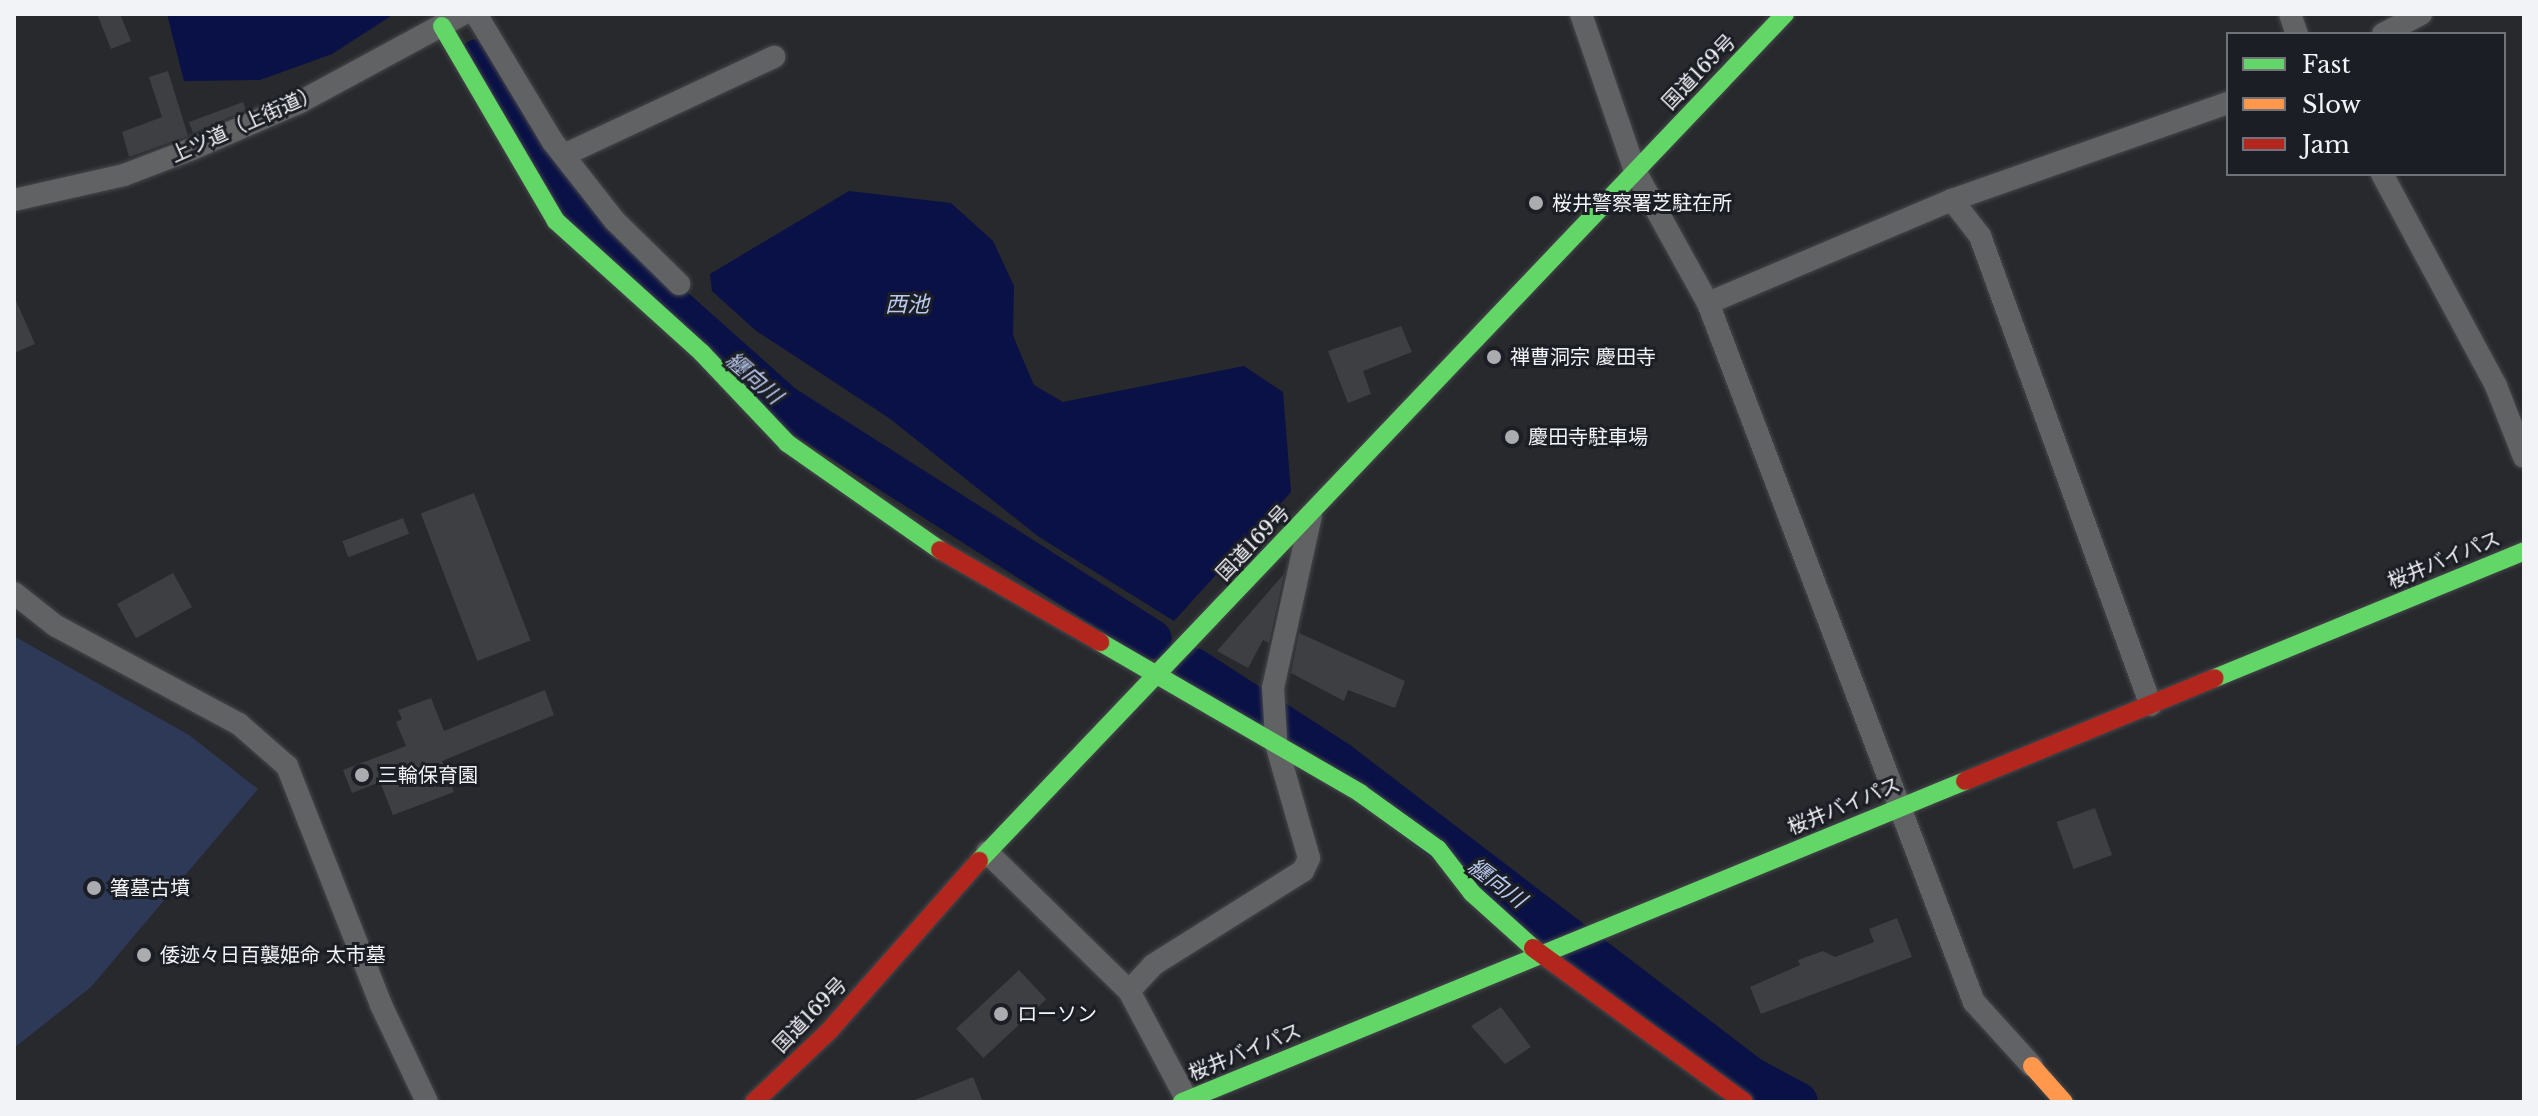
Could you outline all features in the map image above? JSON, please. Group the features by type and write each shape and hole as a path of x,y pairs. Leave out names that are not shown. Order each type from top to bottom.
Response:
{"main road":[{"name":"国道169号","path":"754,1102 829,1031 987,852 1785,14"},
{"path":"450,21 556,221 702,353 787,443 939,549 1155,678 1276,741 1438,849 1472,893 1744,1102"},
{"name":"桜井バイパス","path":"1185,1101 2524,551"},
{"path":"2032,1066 2064,1102"}],"street":[{"path":"476,14 553,142 566,154 615,221 679,284"},
{"path":"1581,14 1635,171 1708,303 1974,1002 2032,1066"},
{"path":"2387,32 2421,14"},
{"name":"上ツ道（上街道）","path":"14,200 124,175 192,149 300,102 450,21"},
{"path":"566,154 774,57"},
{"path":"1708,303 1952,200 2226,104"},
{"path":"2383,176 2496,386 2524,457"},
{"path":"1952,200 1980,236 2151,705"},
{"path":"1129,991 1153,965 1303,871 1309,858 1276,741 1273,688 1311,514"},
{"path":"14,593 56,626 239,724 287,766 381,1005 427,1102"},
{"path":"987,852 1129,991 1185,1101"}],"shaded area":[{"name":"箸墓古墳","path":"14,636 189,735 258,789 91,987 14,1048"}],"water":[{"path":"167,14 394,14 332,54 260,80 184,81"},
{"name":"西池","path":"849,191 951,203 993,241 1014,286 1013,335 1034,385 1063,402 1244,366 1283,392 1291,492 1174,621 1039,537 889,418 755,330 712,291 710,274"}],"building":[{"path":"97,14 120,14 131,41 111,49"},
{"path":"168,71 188,136 129,157 122,132 162,117 149,77"},
{"path":"243,102 246,110 193,133 189,122"},
{"path":"14,296 35,344 14,353"},
{"path":"1401,326 1412,352 1363,371 1371,394 1348,403 1328,351"},
{"path":"474,493 531,641 477,661 421,513"},
{"path":"403,518 409,534 348,557 342,541"},
{"path":"173,573 192,607 136,638 117,604"},
{"path":"1284,574 1269,643 1263,640 1248,668 1217,651"},
{"path":"1299,633 1405,681 1395,708 1348,690 1344,701 1291,673"},
{"path":"545,690 554,715 442,761 454,792 393,815 380,782 352,793 343,770 406,746 396,722 402,719 398,710 431,698 444,731"},
{"path":"2095,808 2112,855 2074,869 2056,822"},
{"path":"1897,918 1912,957 1761,1014 1750,987 1800,965 1798,960 1823,951 1835,957 1874,942 1869,929"},
{"name":"ローソン","path":"1019,970 1046,999 983,1058 956,1029"},
{"path":"1501,1007 1531,1047 1505,1064 1471,1026"},
{"path":"973,1077 983,1102 912,1102 912,1101"}],"waterway":[{"name":"纒向川","path":"478,59 575,201 648,284 784,405 1152,639"},
{"name":"纒向川","path":"1194,668 1338,761 1751,1077 1798,1102"}],"traffic: fast":[{"path":"979,861 1785,14"},
{"path":"442,26 556,221 702,353 787,443 940,550"},
{"path":"2215,678 2524,551"},
{"path":"1100,642 1360,793 1438,849 1472,893 1533,948"},
{"path":"1182,1102 1965,781"}],"traffic: slow":[{"path":"2032,1066 2064,1102"}],"traffic: jam":[{"path":"940,550 1100,642"},
{"path":"1965,781 2215,678"},
{"path":"754,1102 829,1031 979,861"},
{"path":"1533,948 1744,1102"}],"place":[{"name":"桜井警察署芝駐在所","path":"1536,203"},
{"name":"禅曹洞宗 慶田寺","path":"1494,357"},
{"name":"慶田寺駐車場","path":"1512,437"},
{"name":"三輪保育園","path":"362,775"},
{"name":"箸墓古墳","path":"94,888"},
{"name":"倭迹々日百襲姫命 太市墓","path":"144,955"},
{"name":"ローソン","path":"1001,1014"}]}
